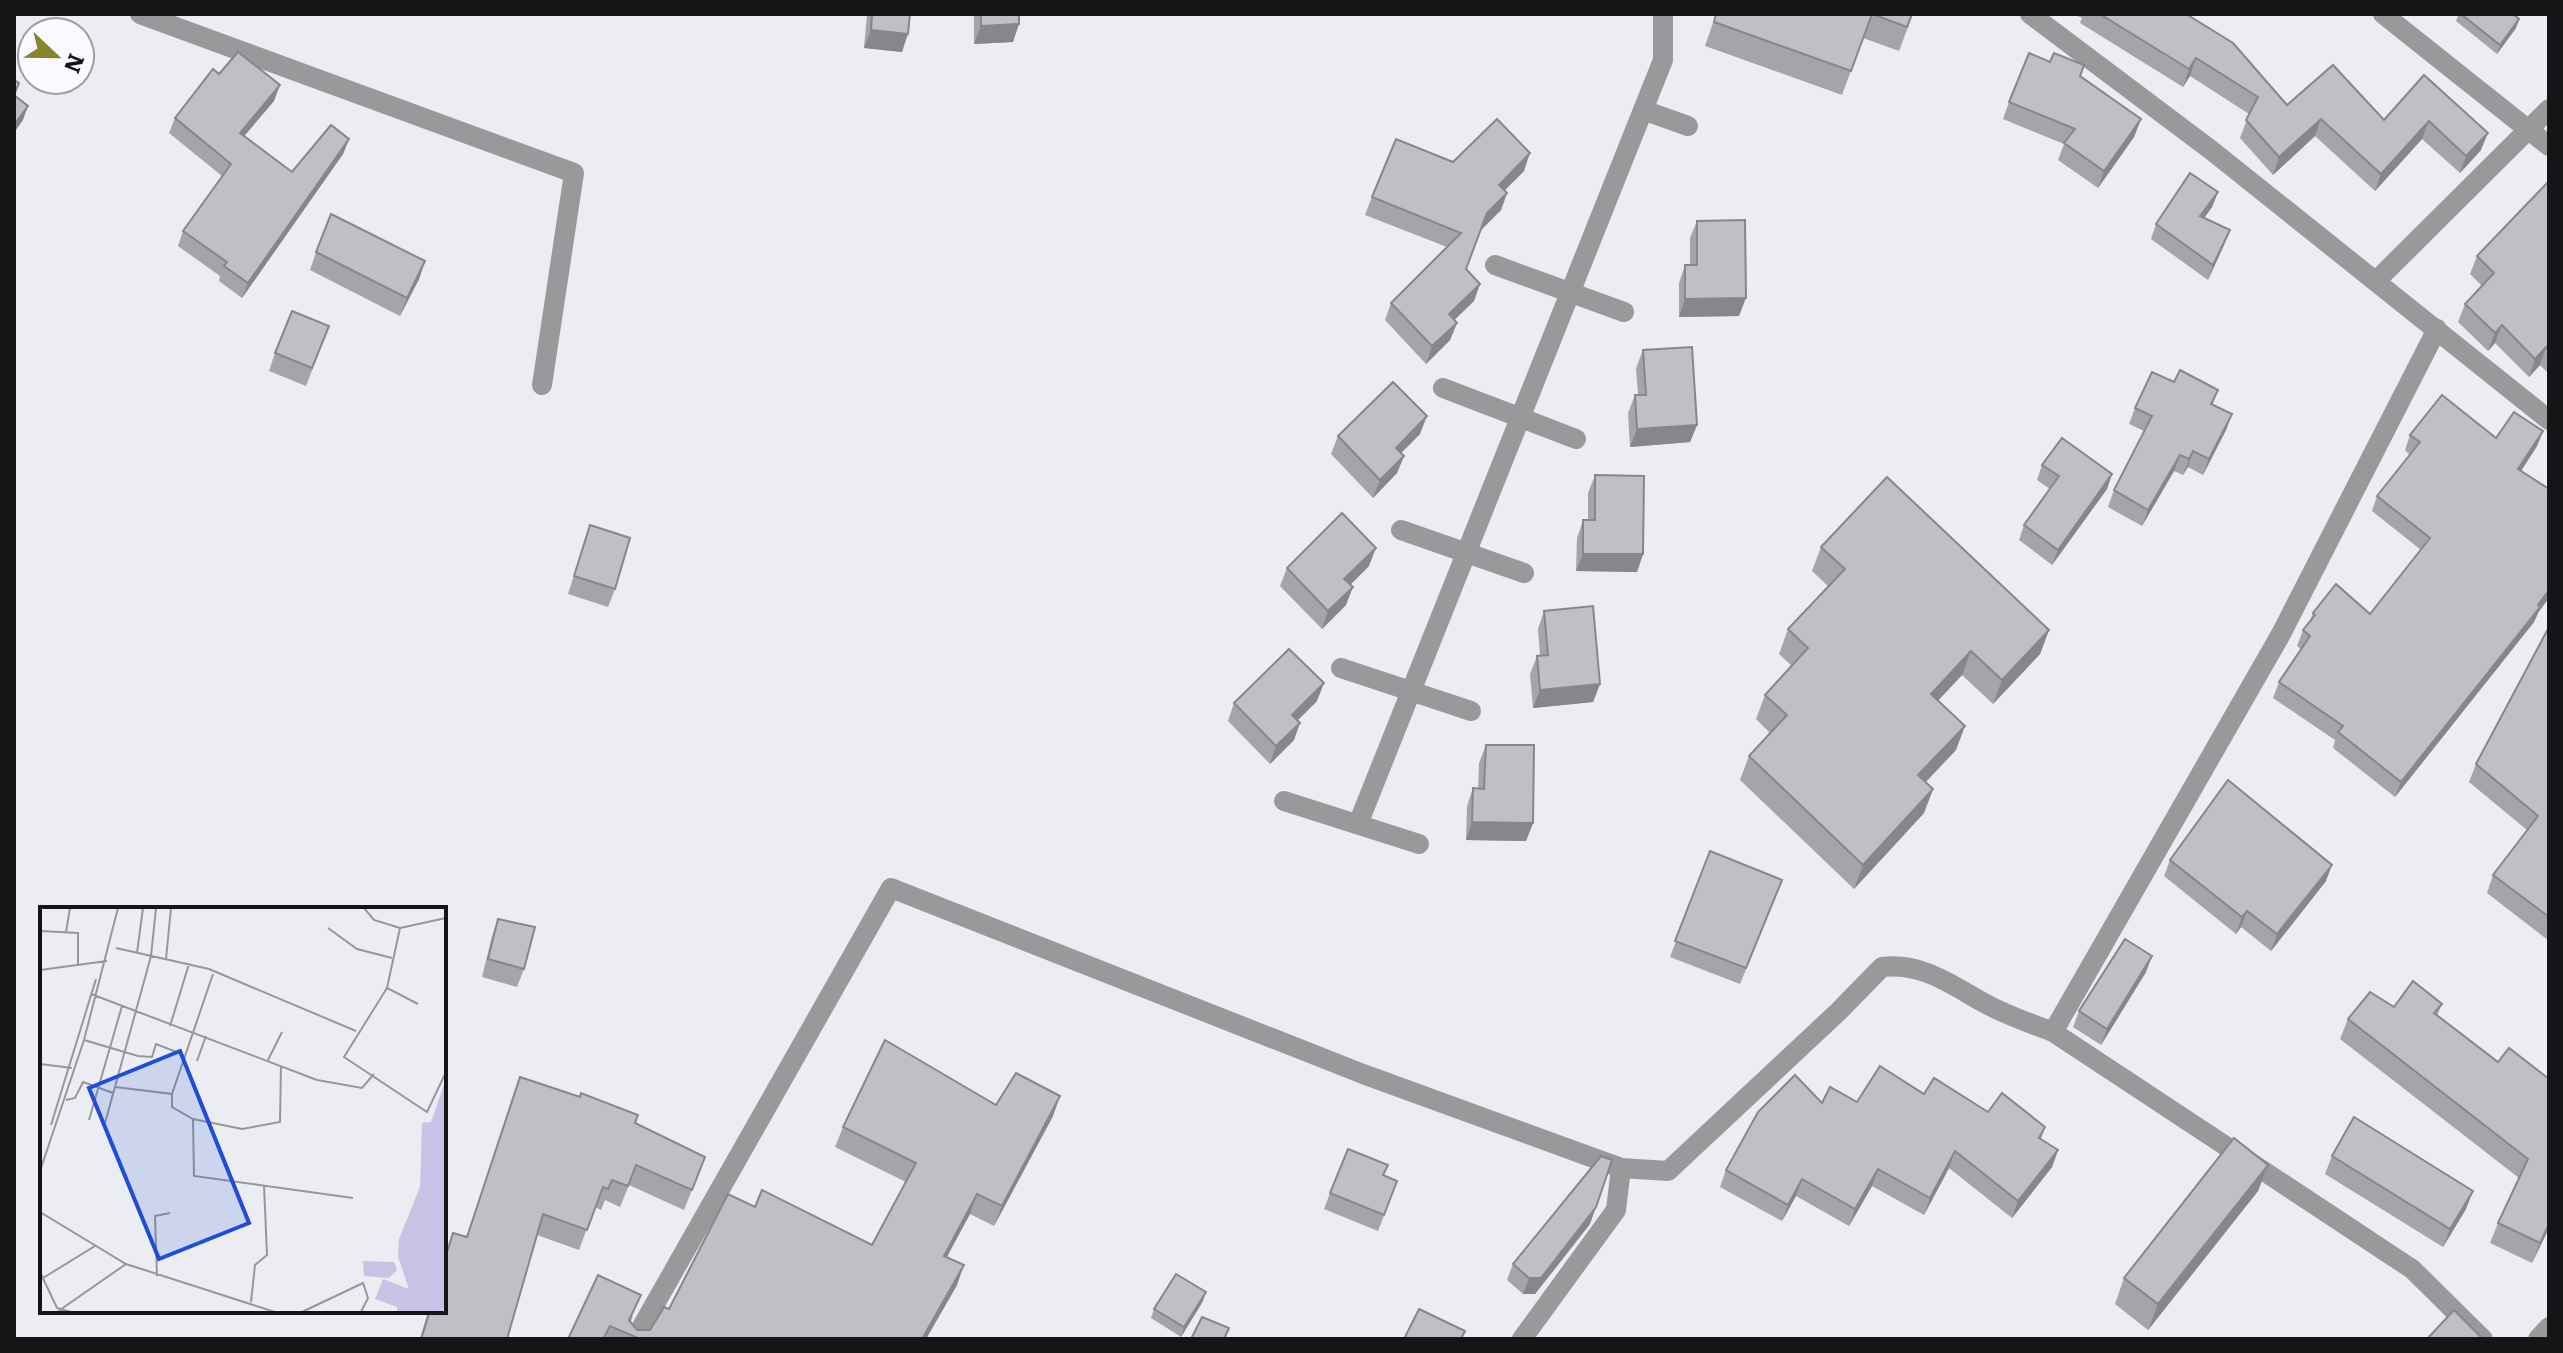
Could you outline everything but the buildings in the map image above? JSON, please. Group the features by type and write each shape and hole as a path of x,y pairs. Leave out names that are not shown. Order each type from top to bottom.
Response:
{"street":[{"path":"140,14 574,173 542,385"},
{"path":"1358,824 1663,60 1663,14"},
{"path":"2030,14 2377,280 2549,420"},
{"path":"2383,14 2549,146"},
{"path":"2377,280 2549,109"},
{"path":"1643,110 1688,126"},
{"path":"1495,265 1624,312"},
{"path":"2053,1032 2281,634 2437,329"},
{"path":"1443,388 1576,439"},
{"path":"1401,530 1524,573"},
{"path":"1341,668 1471,711"},
{"path":"1284,801 1419,844"},
{"path":"635,1339 891,888 1363,1074 1621,1168 1668,1171 1882,967 1916,969 1949,981 1993,1007 2053,1032 2412,1269 2483,1339"},
{"path":"1522,1339 1616,1210 1621,1168"},
{"path":"2538,1339 2549,1327"}]}
